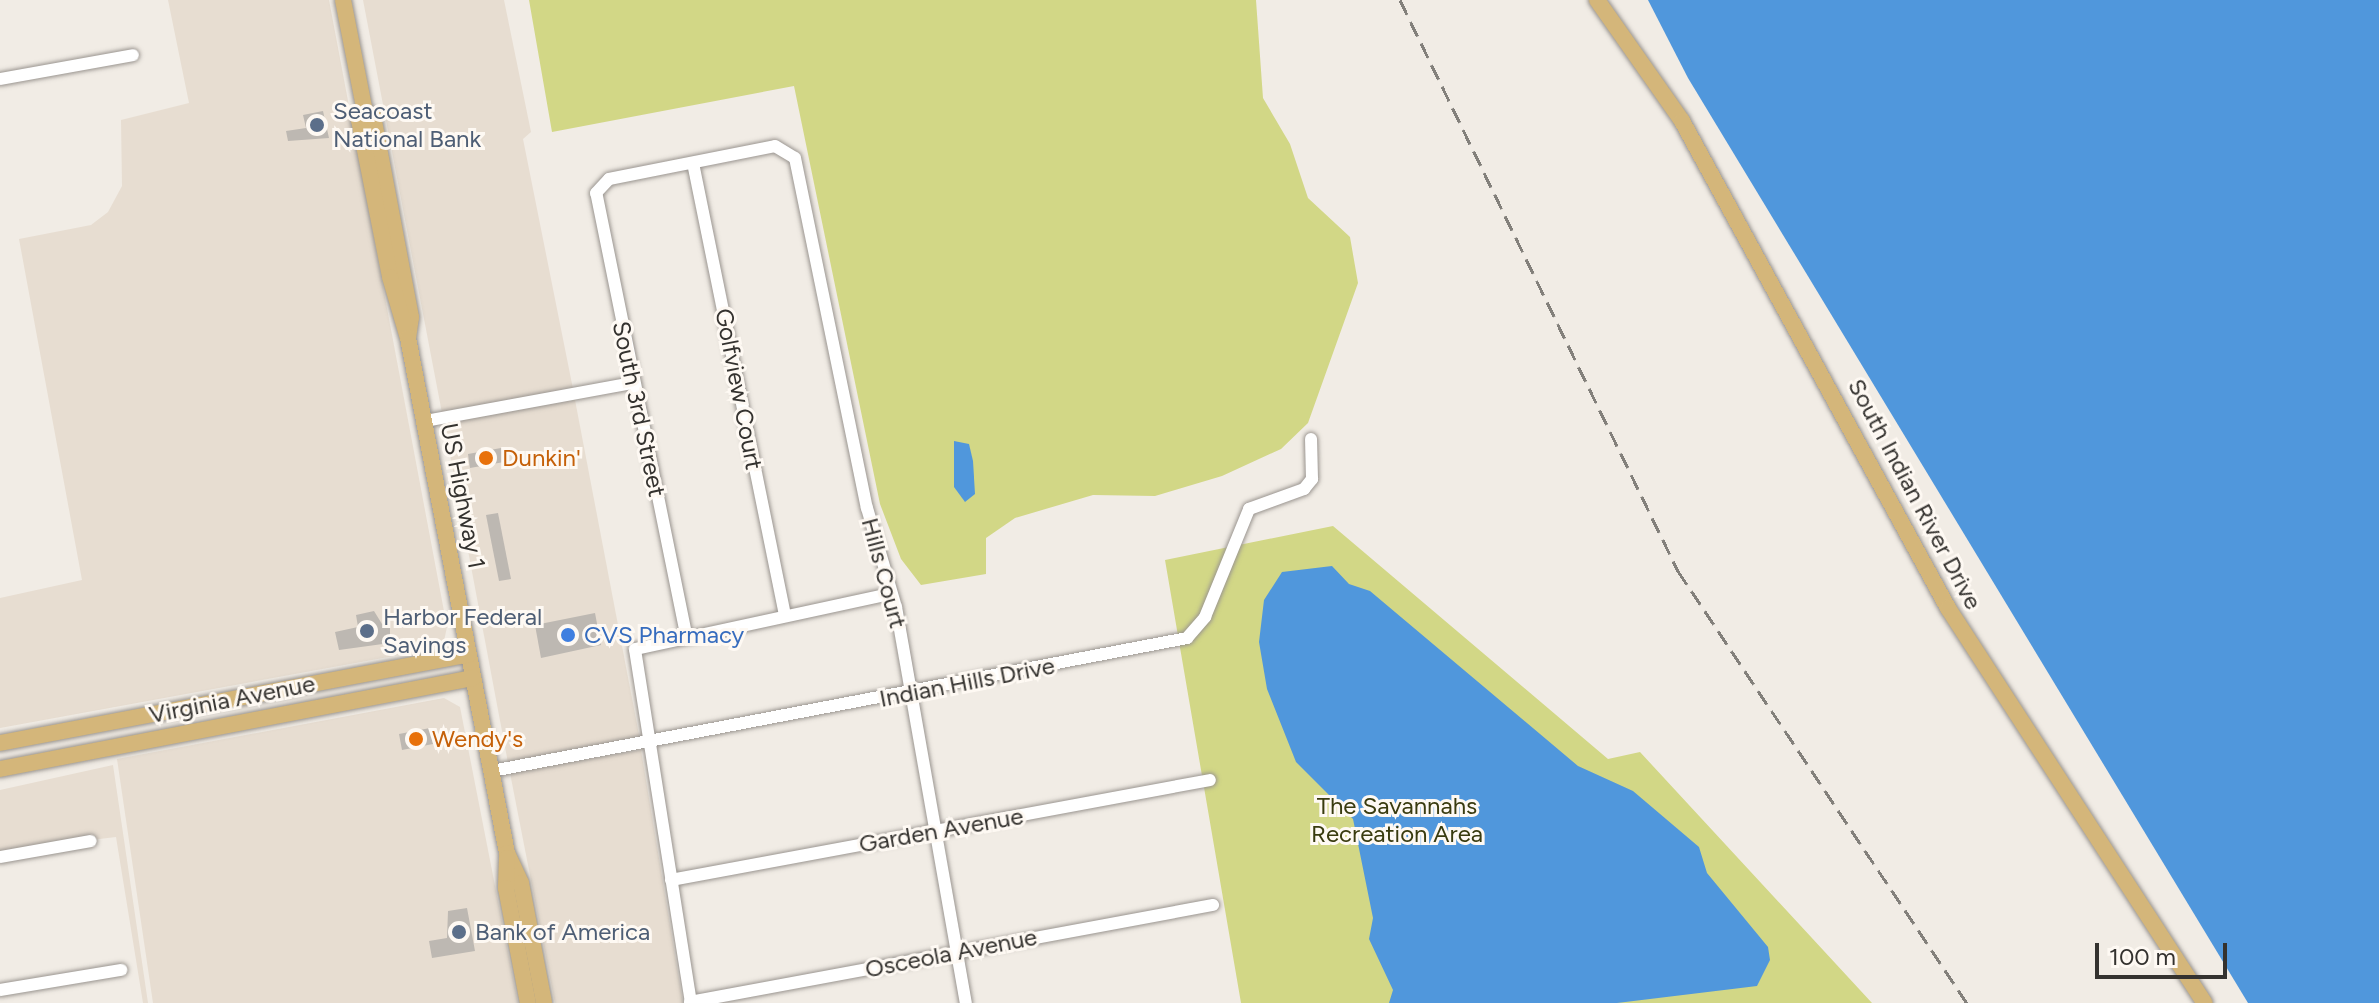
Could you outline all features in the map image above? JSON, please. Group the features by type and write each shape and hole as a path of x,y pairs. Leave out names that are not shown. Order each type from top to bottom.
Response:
{"main road":[{"name":"US Highway 1","path":"343,0 365,112 373,116 411,317 408,338 507,853 506,888 528,1003"},
{"name":"South Indian River Drive","path":"1597,0 1682,121 1948,608 2205,1003"},
{"name":"Virginia Avenue","path":"0,743 469,654"},
{"name":"Virginia Avenue","path":"0,769 473,678"},
{"path":"79,752 113,736 127,719"},
{"name":"US Highway 1","path":"507,853 521,883 544,1003"}],"street":[{"path":"0,79 133,55"},
{"name":"Hills Court","path":"693,163 784,149 795,158 867,508 890,594 911,693 966,1003"},
{"name":"South 3rd Street","path":"686,634 633,383 599,184 693,163"},
{"name":"Golfview Court","path":"693,163 785,616"},
{"path":"425,421 633,383"},
{"name":"Indian Hills Drive","path":"492,771 648,744 1187,638 1205,617 1249,509 1304,489 1312,479 1311,439"},
{"path":"690,1003 635,649 686,634 890,594"},
{"name":"Garden Avenue","path":"671,880 1210,780"},
{"path":"0,857 91,841"},
{"name":"Osceola Avenue","path":"690,1003 1213,905"},
{"path":"0,990 121,970"}],"shaded area":[{"path":"168,0 329,0 447,627 444,641 432,649 0,728 0,598 82,580 19,239 91,225 108,212 122,186 121,120 189,103"},
{"path":"363,0 504,0 531,132 523,139 573,389 442,413"},
{"path":"575,400 640,740 508,763 444,423"},
{"path":"444,698 460,707 518,1003 153,1003 117,759"},
{"path":"641,750 683,1003 555,1003 510,773"},
{"path":"113,765 148,1003 143,1003 116,837 0,851 0,790"}],"green space":[{"path":"529,0 1256,0 1263,98 1290,144 1308,198 1350,237 1358,283 1308,423 1281,449 1222,476 1155,496 1093,495 1015,518 986,538 986,574 921,585 901,559 880,504 794,86 552,132"},
{"name":"The Savannahs Recreation Area","path":"1333,526 1608,759 1640,752 1872,1003 1241,1003 1165,560"}],"water":[{"path":"1648,0 2379,0 2379,1003 2248,1003 1688,78"},
{"path":"954,441 969,444 973,461 975,494 965,502 954,487"},
{"name":"The Savannahs Recreation Area","path":"1332,566 1349,584 1370,591 1578,766 1633,791 1699,847 1707,873 1768,947 1770,960 1757,986 1617,1003 1389,1003 1393,990 1369,939 1373,918 1353,819 1296,762 1267,689 1259,642 1264,600 1282,572"}],"building":[{"name":"Seacoast National Bank","path":"323,111 329,138 288,141 286,131 306,128 303,115"},
{"name":"Dunkin'","path":"501,448 504,462 470,468 468,454"},
{"path":"498,513 511,579 499,581 486,515"},
{"name":"Harbor Federal Savings","path":"374,611 382,624 390,622 390,643 339,650 335,632 358,627 356,615"},
{"name":"CVS Pharmacy","path":"595,613 601,645 541,658 535,625"},
{"name":"Wendy's","path":"430,728 433,744 402,750 399,734"},
{"name":"Bank of America","path":"467,908 475,951 432,958 429,941 447,938 448,911"}],"railway":[{"path":"1400,0 1678,571 1967,1003"}],"place":[{"name":"Seacoast National Bank","path":"317,125"},
{"name":"Dunkin'","path":"486,458"},
{"name":"Harbor Federal Savings","path":"367,631"},
{"name":"CVS Pharmacy","path":"568,635"},
{"name":"Wendy's","path":"416,739"},
{"name":"Bank of America","path":"459,932"}]}
